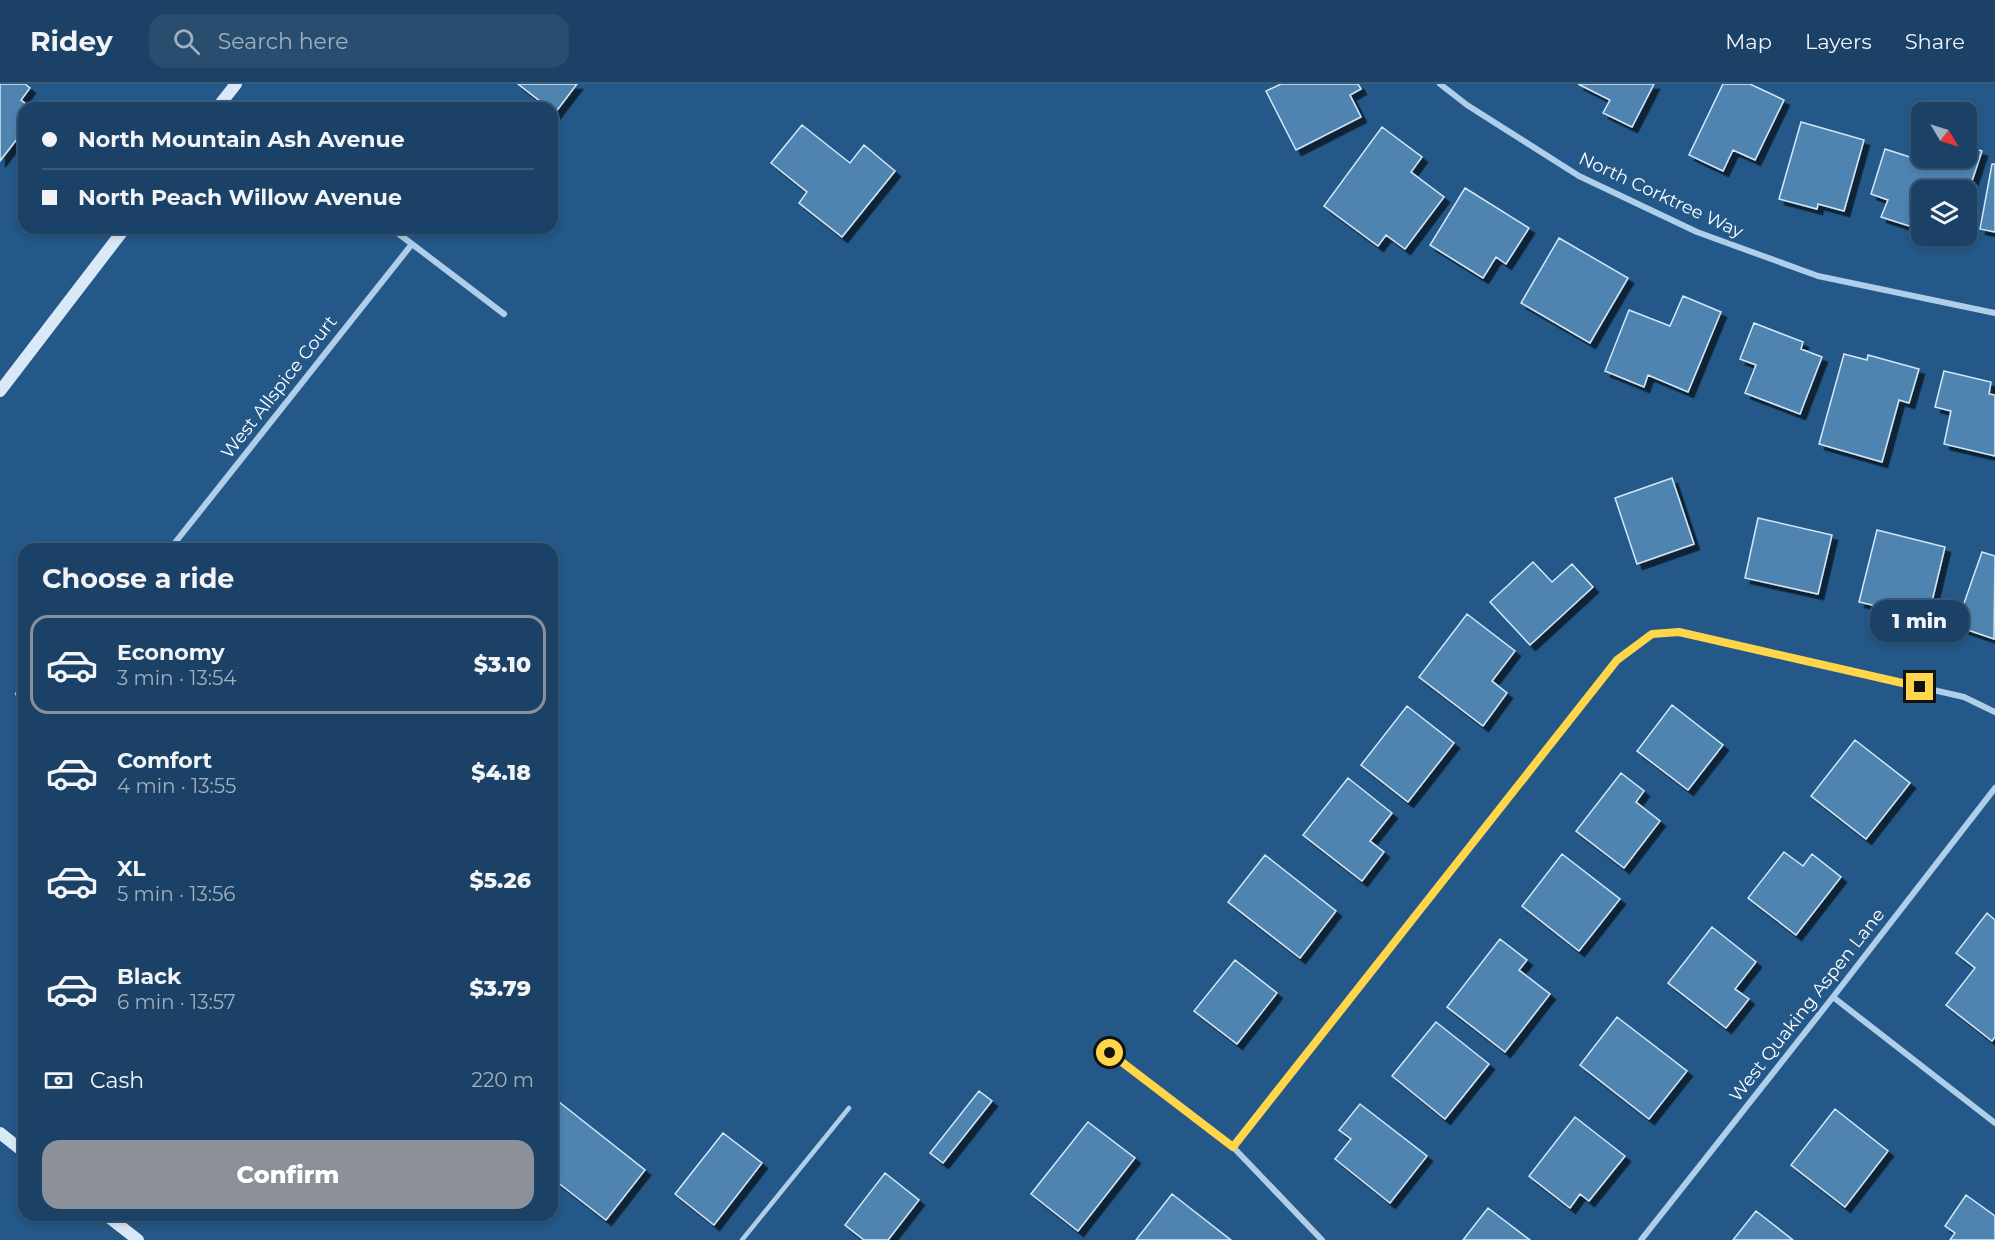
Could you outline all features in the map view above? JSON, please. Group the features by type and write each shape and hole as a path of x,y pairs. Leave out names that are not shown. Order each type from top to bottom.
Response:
{"street":[{"path":"226,102 236,84"},
{"name":"North Corktree Way","path":"1440,84 1467,105 1579,176 1697,232 1818,276 1995,313"},
{"path":"0,391 121,234"},
{"path":"399,234 504,314"},
{"name":"West Allspice Court","path":"175,543 412,244"},
{"path":"1233,1147 1617,660 1652,634 1679,632 1964,697 1995,712"},
{"name":"West Quaking Aspen Lane","path":"1641,1240 1995,788"},
{"path":"1833,997 1995,1124"},
{"path":"1110,1053 1233,1147 1322,1240"},
{"path":"0,1133 18,1147"},
{"path":"114,1221 138,1240"}],"lane":[{"path":"742,1240 849,1108"}],"building":[{"path":"0,84 25,84 30,88 21,100 24,102 18,102 18,138 0,161"},
{"path":"518,84 577,84 558,109 558,102 541,102"},
{"path":"1281,84 1358,84 1361,89 1350,95 1361,117 1296,150 1266,91"},
{"path":"1578,84 1654,84 1632,127 1603,113 1610,100"},
{"path":"1723,84 1750,84 1784,100 1755,160 1733,150 1723,171 1689,155"},
{"path":"1801,122 1864,140 1844,211 1818,204 1817,209 1779,199"},
{"path":"802,125 850,163 864,145 895,171 842,237 799,203 807,192 771,163"},
{"path":"1382,127 1422,157 1411,172 1444,197 1405,249 1386,235 1378,246 1324,206"},
{"path":"1885,149 1911,157 1911,168 1976,168 1972,180 1911,180 1911,227 1881,217 1888,200 1871,194"},
{"path":"1977,149 1982,151 1977,166"},
{"path":"1992,164 1995,164 1995,232 1980,229"},
{"path":"1465,188 1529,228 1506,264 1496,257 1483,278 1430,245"},
{"path":"1559,238 1628,278 1590,343 1521,303"},
{"path":"1683,296 1721,312 1688,392 1648,375 1644,387 1605,371 1629,310 1670,326"},
{"path":"1754,323 1803,342 1801,349 1822,357 1800,414 1745,393 1756,365 1740,359"},
{"path":"1844,354 1867,360 1868,355 1919,369 1909,403 1899,400 1882,462 1819,444"},
{"path":"1944,371 1991,382 1989,394 1995,395 1995,456 1944,444 1951,411 1935,407"},
{"path":"1672,478 1694,544 1637,564 1615,498"},
{"path":"1758,518 1832,535 1818,594 1745,578"},
{"path":"1877,530 1945,547 1928,618 1859,602"},
{"path":"1982,552 1995,556 1994,639 1956,626"},
{"path":"1533,562 1552,582 1572,564 1593,587 1530,645 1490,602"},
{"path":"1467,614 1515,651 1492,681 1507,693 1483,726 1419,677"},
{"path":"1672,705 1723,745 1688,790 1637,751"},
{"path":"1407,706 1454,743 1408,802 1361,765"},
{"path":"1855,740 1910,783 1866,839 1811,796"},
{"path":"1621,773 1644,791 1636,802 1660,821 1624,868 1576,831"},
{"path":"1348,778 1392,813 1370,841 1384,852 1362,881 1303,835"},
{"path":"1784,852 1803,866 1812,854 1841,877 1796,935 1748,898"},
{"path":"1562,854 1620,899 1579,951 1522,906"},
{"path":"1265,855 1336,911 1300,958 1228,902"},
{"path":"1987,913 1995,920 1995,1037 1992,1041 1946,1005 1975,968 1956,953"},
{"path":"1712,927 1756,962 1735,989 1749,999 1726,1028 1668,983"},
{"path":"1500,939 1527,960 1519,970 1550,994 1505,1052 1447,1007"},
{"path":"1235,960 1277,993 1237,1044 1194,1011"},
{"path":"1617,1017 1687,1071 1649,1119 1580,1065"},
{"path":"1436,1022 1489,1064 1445,1119 1392,1076"},
{"path":"979,1091 992,1101 943,1163 930,1153"},
{"path":"558,1101 645,1170 606,1220 558,1183"},
{"path":"1360,1104 1427,1156 1390,1203 1335,1159 1351,1139 1339,1130"},
{"path":"1835,1109 1888,1151 1845,1207 1791,1165"},
{"path":"1575,1117 1625,1156 1589,1201 1580,1194 1570,1208 1529,1176"},
{"path":"1088,1122 1135,1158 1078,1231 1031,1194"},
{"path":"723,1133 762,1163 714,1225 675,1194"},
{"path":"885,1173 919,1200 888,1240 864,1240 845,1225"},
{"path":"1172,1194 1231,1240 1136,1240"},
{"path":"1966,1195 1995,1216 1995,1240 1950,1240 1955,1233 1945,1226"},
{"path":"1488,1208 1530,1240 1463,1240"},
{"path":"1756,1211 1793,1240 1733,1240"}],"route":[{"path":"1110,1053 1233,1147 1617,660 1652,634 1679,632 1920,687"}]}
